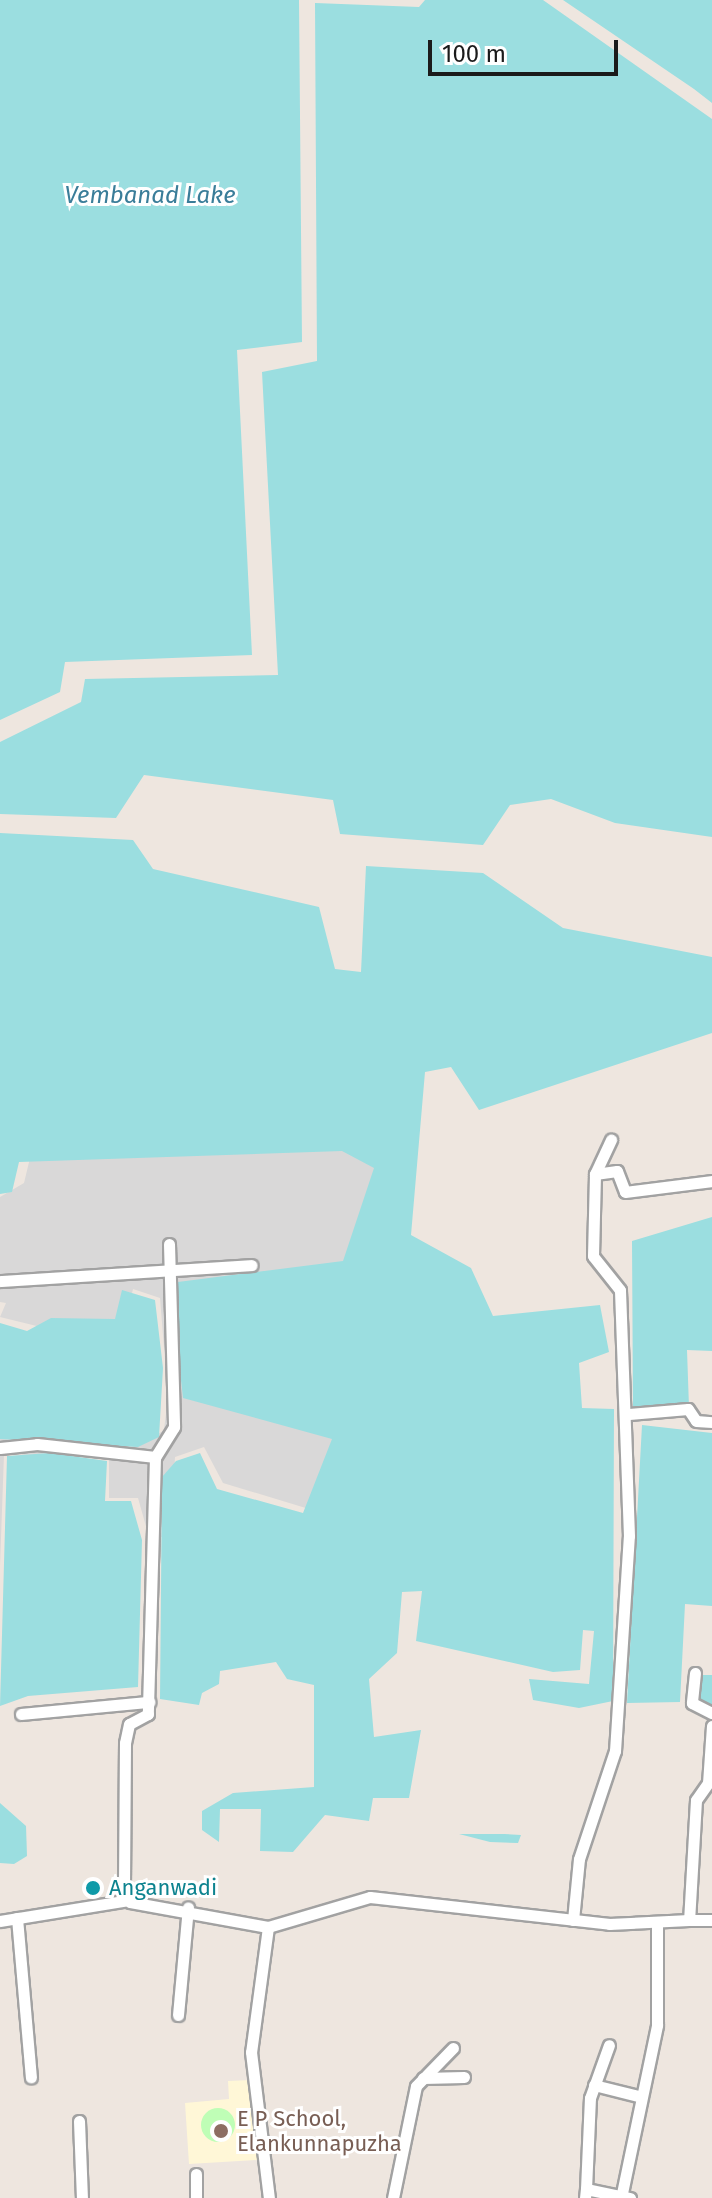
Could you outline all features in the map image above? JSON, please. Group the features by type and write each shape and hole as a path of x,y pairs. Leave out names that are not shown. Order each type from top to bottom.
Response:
{"street":[{"path":"573,1920 579,1859 615,1751 629,1536 629,1414 620,1290 593,1256 595,1174 611,1140"},
{"path":"595,1174 617,1171 625,1192 712,1181"},
{"path":"129,1900 125,1743 129,1724 148,1714 155,1457 174,1427 169,1244"},
{"path":"0,1281 170,1274 251,1265"},
{"path":"629,1414 688,1409 696,1421 712,1422"},
{"path":"0,1448 37,1444 155,1457"},
{"path":"695,1673 692,1703 712,1713"},
{"path":"21,1714 149,1702"},
{"path":"689,1920 696,1800 708,1783 712,1726"},
{"path":"0,1921 129,1900 188,1907 268,1927 370,1897 573,1920 657,1924 712,1920"},
{"path":"178,2015 188,1907"},
{"path":"17,1918 31,2077"},
{"path":"609,2045 594,2085 586,2193 624,2197 638,2096 657,2025 657,1924"},
{"path":"268,1927 251,2052 269,2198"},
{"path":"393,2198 423,2078 453,2048"},
{"path":"423,2078 464,2077"},
{"path":"594,2085 638,2096"},
{"path":"79,2121 82,2198"},
{"path":"196,2174 196,2198"}],"shaded area":[{"path":"344,1147 374,1156 382,1177 337,1436 309,1509 223,1483 204,1447 175,1457 171,1537 149,1537 138,1498 109,1498 109,1458 4,1454 0,1566 0,1433 147,1442 164,1430 168,1397 160,1298 133,1289 123,1331 53,1330 0,1317 6,1303 0,1302 0,1197 24,1183 30,1158"},
{"name":"E P School, Elankunnapuzha","path":"251,2080 258,2160 189,2164 185,2103 229,2099 228,2081"}],"green space":[{"name":"E P School, Elankunnapuzha","path":"218,2108 230,2113 235,2125 230,2137 218,2142 206,2137 201,2125 206,2113"}],"water":[{"name":"Vembanad Lake","path":"0,0 299,0 302,342 237,350 252,655 65,662 60,692 0,720"},
{"path":"425,0 543,0 712,119 712,837 615,823 551,799 510,805 483,845 340,834 333,800 144,775 116,818 0,814 0,742 81,702 85,679 278,675 262,372 317,361 315,3 419,7"},
{"path":"563,0 712,0 712,103 694,89"},
{"path":"0,833 133,840 153,869 319,907 335,969 361,972 366,866 483,873 563,928 712,957 712,1033 479,1110 451,1067 425,1072 411,1235 471,1268 493,1316 600,1305 609,1352 579,1363 582,1408 614,1409 613,1701 579,1708 533,1700 529,1679 589,1684 594,1631 583,1630 580,1670 553,1672 416,1641 422,1591 402,1592 397,1653 369,1679 374,1737 421,1730 409,1798 373,1798 369,1821 325,1815 293,1852 260,1851 261,1809 220,1809 219,1842 202,1830 202,1811 233,1793 314,1787 314,1685 287,1679 276,1662 220,1671 219,1684 202,1693 199,1705 160,1699 162,1477 176,1461 200,1453 217,1489 303,1513 332,1439 183,1398 170,1283 343,1261 374,1168 342,1151 19,1162 12,1192 0,1194"},
{"path":"712,1217 712,1351 687,1350 689,1407 633,1410 632,1241"},
{"path":"122,1290 155,1300 163,1368 159,1437 138,1447 0,1439 0,1323 27,1331 51,1318 115,1319"},
{"path":"642,1425 712,1433 712,1606 685,1604 680,1702 627,1703"},
{"path":"50,1453 107,1461 105,1501 131,1501 142,1540 138,1687 28,1696 0,1706 7,1456"},
{"path":"702,1675 712,1675 712,1706 696,1706"},
{"path":"0,1803 26,1826 27,1856 14,1864 0,1863"},
{"path":"459,1834 521,1835 518,1843 490,1842"}],"place":[{"name":"Anganwadi","path":"93,1888"},
{"name":"E P School, Elankunnapuzha","path":"221,2131"}]}
